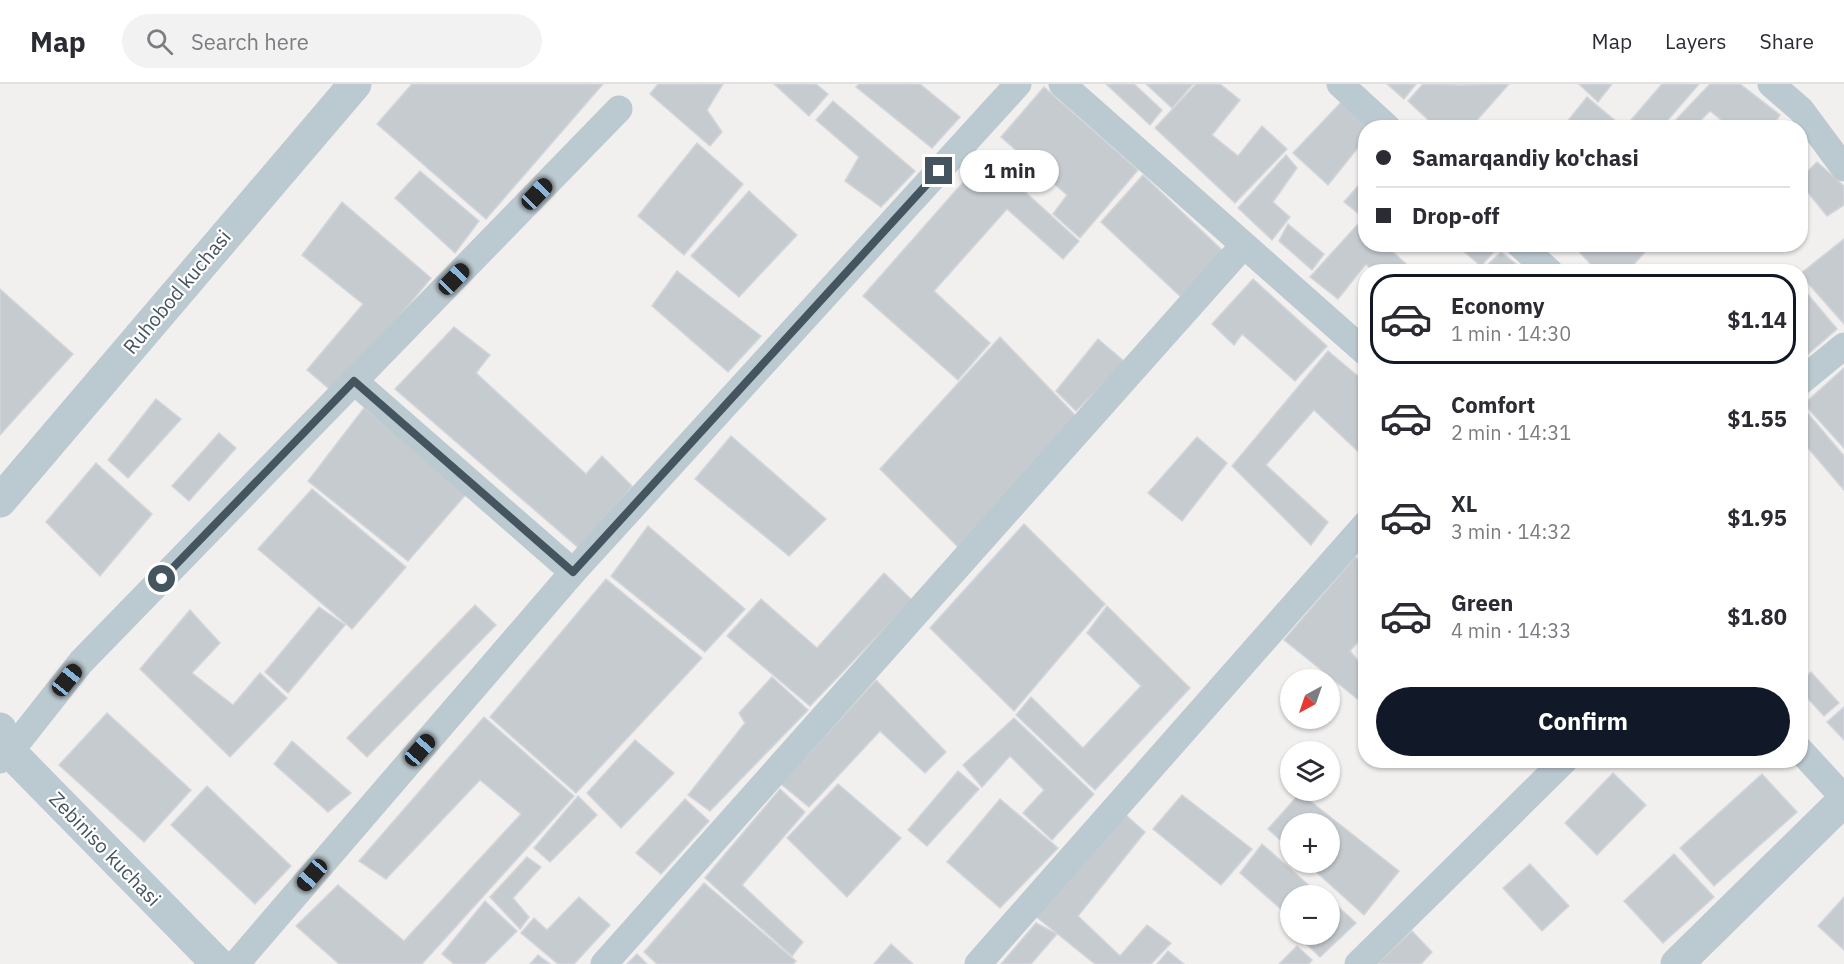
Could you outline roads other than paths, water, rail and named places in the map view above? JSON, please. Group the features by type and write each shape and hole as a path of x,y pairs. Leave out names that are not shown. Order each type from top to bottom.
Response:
{"street":[{"name":"Ruhobod kuchasi","path":"0,501 354,84"},
{"path":"236,964 573,572 1018,84"},
{"path":"1062,84 1358,346"},
{"path":"1340,84 1379,120"},
{"path":"1771,84 1801,110 1844,168"},
{"path":"3,747 81,662 619,109"},
{"path":"604,964 1243,246"},
{"path":"1528,252 1541,264"},
{"path":"1808,375 1844,346"},
{"path":"354,381 573,572"},
{"path":"978,964 1358,533"},
{"name":"Zebiniso kuchasi","path":"3,747 218,964"},
{"path":"1677,964 1844,799 1808,759"},
{"path":"1358,964 1557,768"}]}
